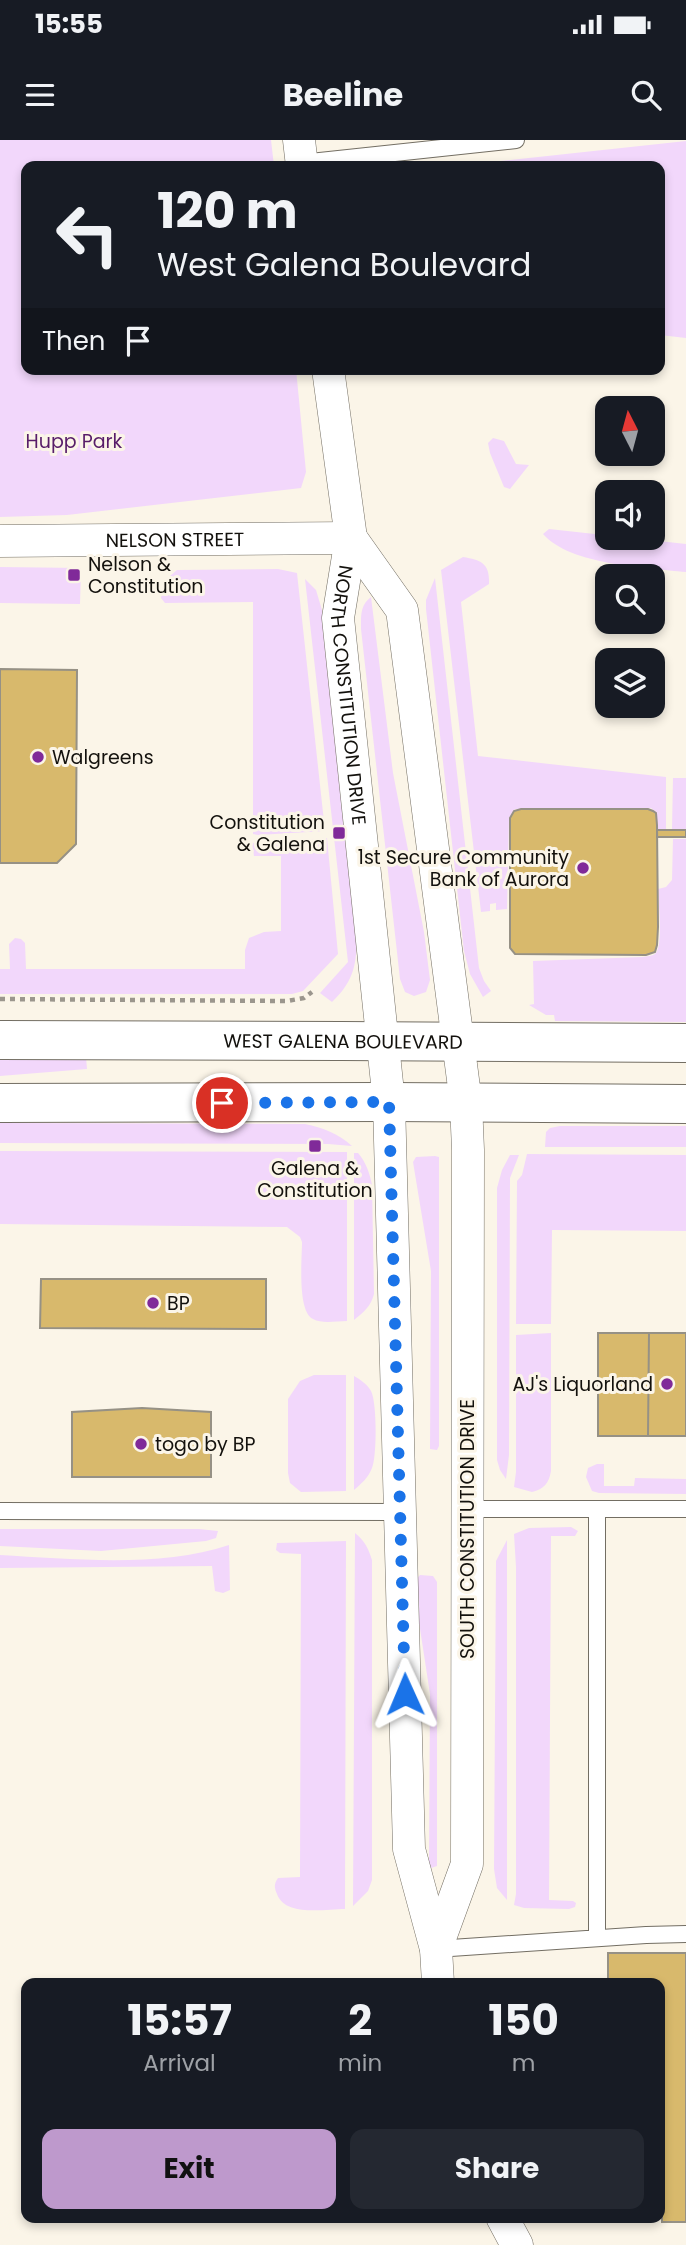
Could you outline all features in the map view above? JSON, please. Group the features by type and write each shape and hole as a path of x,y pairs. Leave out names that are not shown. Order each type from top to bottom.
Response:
{"main road":[{"name":"WEST GALENA BOULEVARD","path":"0,1040 686,1043"},
{"path":"0,1103 686,1104"}],"street":[{"name":"NORTH CONSTITUTION DRIVE","path":"329,375 351,538 338,618 389,1102"},
{"name":"NORTH CONSTITUTION DRIVE","path":"351,538 402,611 466,1103"},
{"name":"NELSON STREET","path":"0,541 351,538"},
{"name":"SOUTH CONSTITUTION DRIVE","path":"389,1102 409,1849 436,1949 439,1978"},
{"name":"SOUTH CONSTITUTION DRIVE","path":"436,1949 467,1864 466,1103"},
{"path":"505,2223 517,2245"}],"lane":[{"path":"301,157 516,140"},
{"path":"467,1509 686,1509"},
{"path":"597,1509 597,1938"},
{"path":"0,1511 401,1512"},
{"path":"436,1949 686,1934"}],"path":[{"path":"0,999 287,1001 304,998 312,992"}],"green space":[{"name":"Hupp Park","path":"0,140 271,140 273,161 21,161 21,375 297,375 306,472 301,488 67,515 0,517"},
{"path":"686,141 686,338 665,336 665,161 500,161"},
{"path":"493,438 504,441 516,464 529,465 510,489 504,487 490,453 488,443"},
{"path":"549,529 595,534 595,550 665,550 665,542 686,544 686,572 665,570 665,564 617,564 590,559 555,544 543,534"},
{"path":"463,557 484,564 489,577 489,584 461,602 478,756 666,777 666,830 658,830 656,812 651,808 515,809 509,818 507,909 496,910 496,903 490,904 490,911 481,912 441,570"},
{"path":"0,567 81,568 80,604 0,603"},
{"path":"278,569 297,573 325,831 258,835 253,834 253,602 165,603 161,598 163,582 177,570"},
{"path":"435,578 479,968 491,991 483,997 470,974 464,951 426,609 426,600"},
{"path":"305,579 316,590 322,610 357,941 352,974 332,1002 320,993 348,962"},
{"path":"371,597 393,773 424,932 430,980 426,992 414,996 405,992 400,979 361,629 363,607"},
{"path":"673,778 686,778 686,829 672,829"},
{"path":"327,838 338,954 303,991 292,994 0,994 0,969 10,969 9,944 15,938 25,943 26,969 245,969 245,950 249,938 264,932 281,931 281,856 254,856 252,843"},
{"path":"673,839 686,839 686,1022 555,1021 554,1015 546,1015 529,1005 534,1004 533,961 643,957 655,954 660,933 658,889 666,887 672,880"},
{"path":"0,1057 86,1057 87,1069 0,1076"},
{"path":"0,1123 305,1124 330,1132 352,1146 0,1143"},
{"path":"686,1126 686,1147 545,1147 546,1132 550,1128"},
{"path":"0,1151 347,1152 347,1321 321,1321 308,1314 302,1296 302,1242 300,1237 287,1227 0,1224"},
{"path":"354,1153 358,1153 363,1160 372,1185 374,1294 367,1308 354,1320"},
{"path":"527,1154 686,1155 686,1231 552,1230 551,1324 516,1324 517,1181 522,1175"},
{"path":"510,1155 519,1155 510,1178 509,1455 506,1479 497,1460 497,1188"},
{"path":"416,1157 439,1157 437,1450 430,1449 431,1271 413,1162"},
{"path":"551,1333 551,1471 545,1485 532,1492 514,1487 516,1335"},
{"path":"314,1375 346,1375 346,1491 301,1492 290,1483 288,1399 300,1381"},
{"path":"354,1376 364,1382 371,1391 376,1429 372,1468 367,1478 354,1490"},
{"path":"604,1464 604,1486 634,1486 635,1478 686,1479 686,1494 592,1491 586,1477 588,1468"},
{"path":"571,1527 578,1531 575,1536 551,1536 549,1900 576,1903 575,1907 569,1909 524,1908 514,1905 514,1534 529,1528"},
{"path":"0,1529 218,1531 216,1538 206,1541 101,1551 0,1546"},
{"path":"355,1533 366,1545 372,1560 372,1880 368,1891 353,1906"},
{"path":"507,1540 507,1900 497,1888 494,1869 496,1561"},
{"path":"346,1541 345,1909 297,1909 281,1901 275,1884 278,1878 300,1877 301,1554 280,1553 276,1550 277,1543"},
{"path":"229,1545 230,1590 223,1593 215,1591 212,1566 0,1568 0,1555 86,1560 146,1559 175,1557"},
{"path":"420,1575 433,1576 437,1582 437,1866 431,1868 430,1694 413,1583"}],"building":[{"name":"Walgreens","path":"0,669 77,670 76,844 57,863 0,863"},
{"name":"1st Secure Community Bank of Aurora","path":"648,809 656,813 658,927 655,952 646,955 515,954 510,948 510,818 514,811"},
{"path":"657,830 686,830 686,837 657,837"},
{"name":"BP","path":"41,1279 266,1279 266,1329 40,1328"},
{"path":"598,1333 649,1333 648,1436 598,1436"},
{"name":"AJ's Liquorland","path":"649,1333 686,1333 686,1436 648,1436"},
{"name":"togo by BP","path":"142,1408 211,1412 211,1477 72,1477 72,1412"},
{"path":"608,1953 686,1953 686,2222 665,2222 665,1978 608,1978"}],"place":[{"name":"Nelson & Constitution","path":"74,575"},
{"name":"Walgreens","path":"38,757"},
{"name":"Constitution & Galena","path":"339,833"},
{"name":"1st Secure Community Bank of Aurora","path":"583,868"},
{"name":"Galena & Constitution","path":"315,1146"},
{"name":"BP","path":"153,1303"},
{"name":"AJ's Liquorland","path":"667,1384"},
{"name":"togo by BP","path":"141,1444"}],"route":[{"path":"222,1103 389,1102 405,1694"}]}
